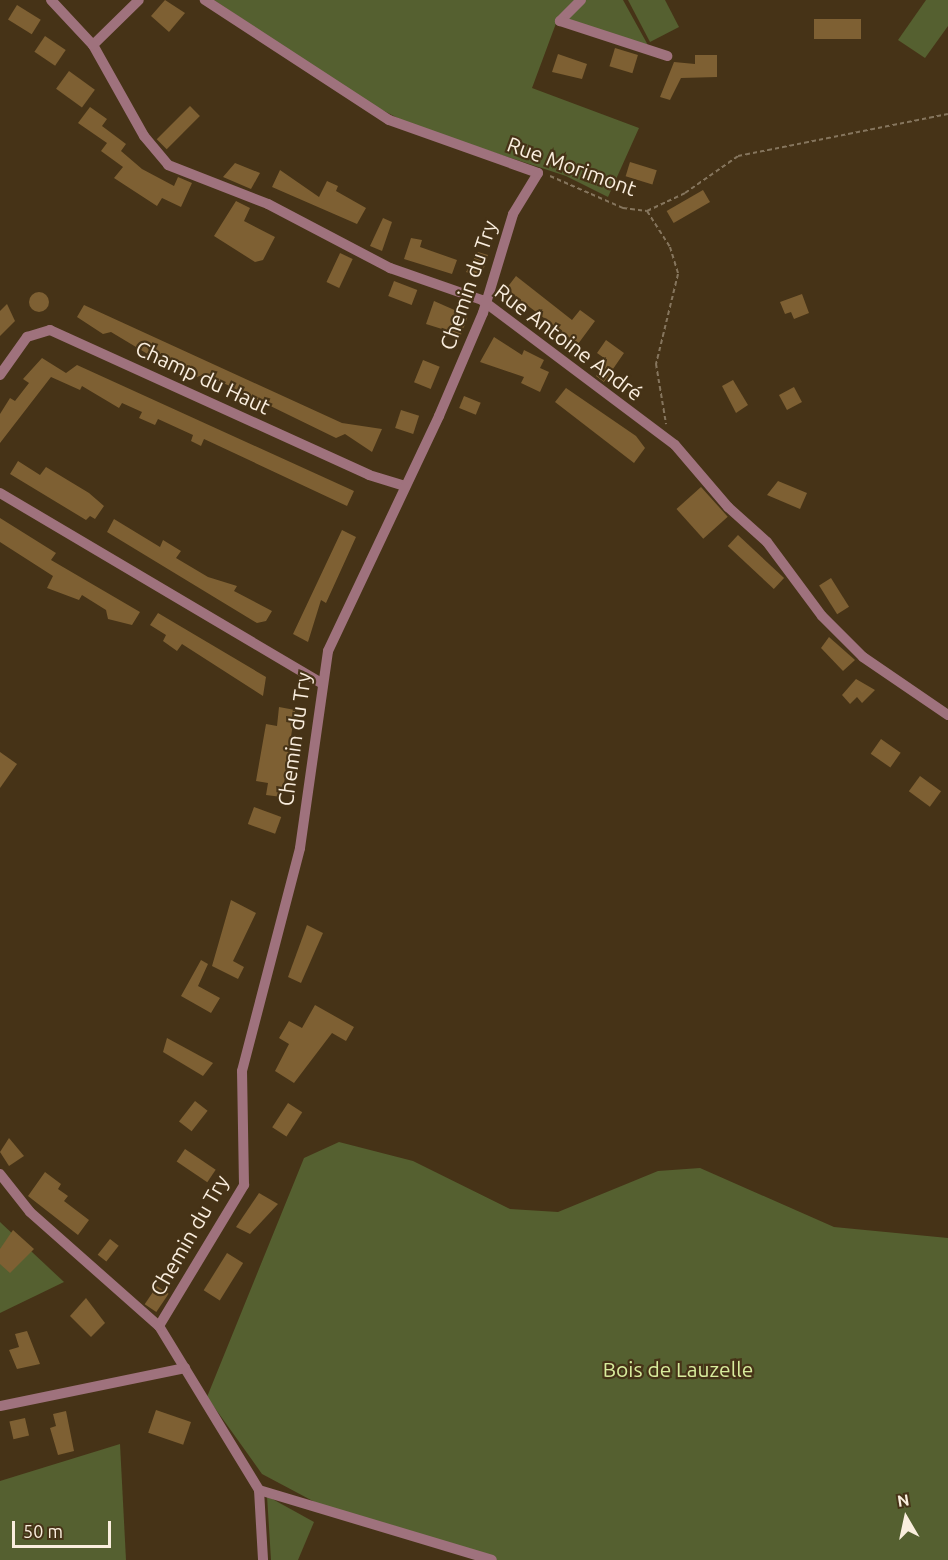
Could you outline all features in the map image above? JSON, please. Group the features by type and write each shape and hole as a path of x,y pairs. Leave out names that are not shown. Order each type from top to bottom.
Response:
{"street":[{"name":"Rue Antoine André","path":"51,0 93,45 144,136 178,171 268,204 390,268 482,300 661,436 767,542 822,616 863,657 948,715"},
{"path":"93,45 139,0"},
{"name":"Rue Morimont","path":"205,0 389,120 538,173"},
{"path":"580,0 560,21 667,56"},
{"name":"Chemin du Try","path":"159,1326 244,1185 242,1071 300,848 320,682 328,651 483,313 482,300 513,214 538,173"},
{"name":"Champ du Haut","path":"0,375 27,337 50,330 369,475 405,486"},
{"path":"0,493 320,682"},
{"path":"0,1174 30,1212 159,1326 259,1490 263,1560"},
{"path":"0,1406 185,1368"},
{"path":"259,1490 492,1560"}],"path":[{"name":"Rue Morimont","path":"538,173 575,183 623,208 647,211 685,193 738,156 948,114"},
{"path":"647,211 670,247 678,273 656,364 667,427 661,436"}],"green space":[{"path":"214,0 623,0 649,47 558,18 532,88 639,128 608,197 566,176 413,126 367,102"},
{"path":"628,0 665,0 679,27 650,42"},
{"path":"926,0 948,0 948,26 925,58 898,40"},
{"name":"Bois de Lauzelle","path":"339,1142 413,1161 510,1209 558,1212 658,1171 700,1168 834,1227 948,1238 948,1560 492,1560 343,1517 262,1474 207,1397 304,1158"},
{"path":"0,1222 64,1282 0,1313"},
{"path":"120,1444 126,1560 0,1560 0,1481"},
{"path":"267,1496 314,1522 298,1560 271,1560"}],"building":[{"path":"165,0 185,13 169,32 151,16"},
{"path":"17,5 41,20 32,34 8,19"},
{"path":"814,19 861,19 861,39 814,39"},
{"path":"45,36 66,50 55,66 34,52"},
{"path":"615,48 638,55 632,73 609,66"},
{"path":"558,54 587,64 582,79 552,72"},
{"path":"695,55 717,55 717,77 681,78 670,100 660,97 674,62 695,64"},
{"path":"69,71 95,90 82,108 56,89"},
{"path":"190,106 200,116 167,149 157,139"},
{"path":"90,107 107,119 102,126 126,144 121,151 142,169 174,186 178,177 192,183 181,207 162,198 157,206 114,178 123,167 101,151 107,143 78,123"},
{"path":"630,162 657,170 652,185 626,176"},
{"path":"235,163 260,173 251,189 223,177"},
{"path":"280,170 319,197 327,181 338,186 336,191 366,208 357,224 272,187"},
{"path":"703,190 710,202 674,223 667,211"},
{"path":"236,201 250,208 244,221 275,237 263,260 255,262 214,236"},
{"path":"383,218 392,222 382,251 370,246"},
{"path":"411,238 422,240 420,247 457,260 452,274 404,259"},
{"path":"478,252 488,255 481,277 466,272"},
{"path":"340,253 353,259 339,288 326,282"},
{"path":"516,276 572,320 580,310 595,321 578,344 506,289"},
{"path":"394,281 417,290 412,305 388,296"},
{"path":"39,292 46,295 49,302 46,309 39,312 32,309 29,302 32,295"},
{"path":"802,294 809,313 794,319 791,312 785,314 780,302"},
{"path":"434,301 468,316 461,335 426,324"},
{"path":"7,304 15,321 0,336 0,311"},
{"path":"84,305 342,423 382,429 372,452 345,434 336,438 205,374 197,377 159,353 151,356 111,332 103,334 77,317"},
{"path":"494,337 522,355 524,350 544,360 540,368 549,372 540,392 521,383 524,377 480,362"},
{"path":"606,340 624,353 604,382 596,376 607,360 597,353"},
{"path":"42,358 66,373 77,365 354,491 347,506 204,439 201,446 191,441 193,435 158,419 155,425 139,418 142,412 122,403 119,408 82,386 80,390 51,377 0,443 0,414 10,398 15,401 29,383 23,379"},
{"path":"423,360 440,367 431,389 414,382"},
{"path":"733,380 748,405 736,413 722,386"},
{"path":"794,387 802,402 787,410 779,395"},
{"path":"566,388 636,436 645,448 634,463 555,402"},
{"path":"464,396 481,403 476,415 459,408"},
{"path":"401,410 419,416 413,434 395,428"},
{"path":"18,461 40,475 46,467 89,493 104,506 95,519 90,516 86,520 10,474"},
{"path":"778,481 807,493 800,509 767,495"},
{"path":"701,487 728,517 703,539 676,509"},
{"path":"0,518 56,553 51,560 140,612 132,625 108,619 106,610 82,595 79,600 47,588 53,576 0,542"},
{"path":"114,519 160,547 163,540 181,551 176,558 208,577 237,586 234,591 272,611 266,621 257,623 107,532"},
{"path":"342,530 356,537 326,603 321,600 308,642 293,634"},
{"path":"738,535 784,578 774,589 728,546"},
{"path":"831,578 849,607 837,614 819,585"},
{"path":"158,613 266,677 263,696 182,644 177,651 163,641 166,635 150,625"},
{"path":"829,637 855,660 843,671 821,648"},
{"path":"856,679 875,690 862,703 857,697 850,704 842,695"},
{"path":"279,707 295,710 282,797 266,795 268,783 256,781 266,724 277,726"},
{"path":"881,739 901,753 890,768 871,754"},
{"path":"0,752 17,764 0,788"},
{"path":"920,776 941,791 930,807 909,791"},
{"path":"254,807 281,817 275,834 248,824"},
{"path":"231,900 256,913 233,961 244,967 238,979 212,966"},
{"path":"307,925 323,933 301,983 288,977"},
{"path":"201,960 208,964 198,986 220,998 211,1013 181,996"},
{"path":"315,1005 354,1027 346,1041 332,1033 294,1083 275,1071 289,1044 279,1038 289,1021 302,1028"},
{"path":"167,1038 213,1063 203,1076 163,1052"},
{"path":"195,1101 208,1111 192,1131 179,1121"},
{"path":"288,1103 302,1112 286,1137 272,1127"},
{"path":"9,1138 24,1156 9,1166 0,1152"},
{"path":"185,1149 216,1170 207,1182 177,1161"},
{"path":"45,1172 61,1184 58,1189 68,1196 64,1201 89,1220 78,1235 28,1196"},
{"path":"259,1193 278,1204 250,1234 236,1227"},
{"path":"13,1230 34,1249 10,1273 0,1264 0,1249"},
{"path":"110,1239 119,1246 106,1262 98,1255"},
{"path":"227,1253 243,1263 220,1300 204,1290"},
{"path":"157,1286 169,1294 156,1312 145,1304"},
{"path":"86,1298 105,1323 91,1337 70,1316"},
{"path":"27,1331 40,1364 17,1369 9,1350 19,1347 15,1334"},
{"path":"156,1410 191,1422 183,1445 148,1433"},
{"path":"66,1411 74,1451 58,1455 50,1428 56,1426 53,1414"},
{"path":"25,1418 29,1436 13,1439 9,1422"}]}
